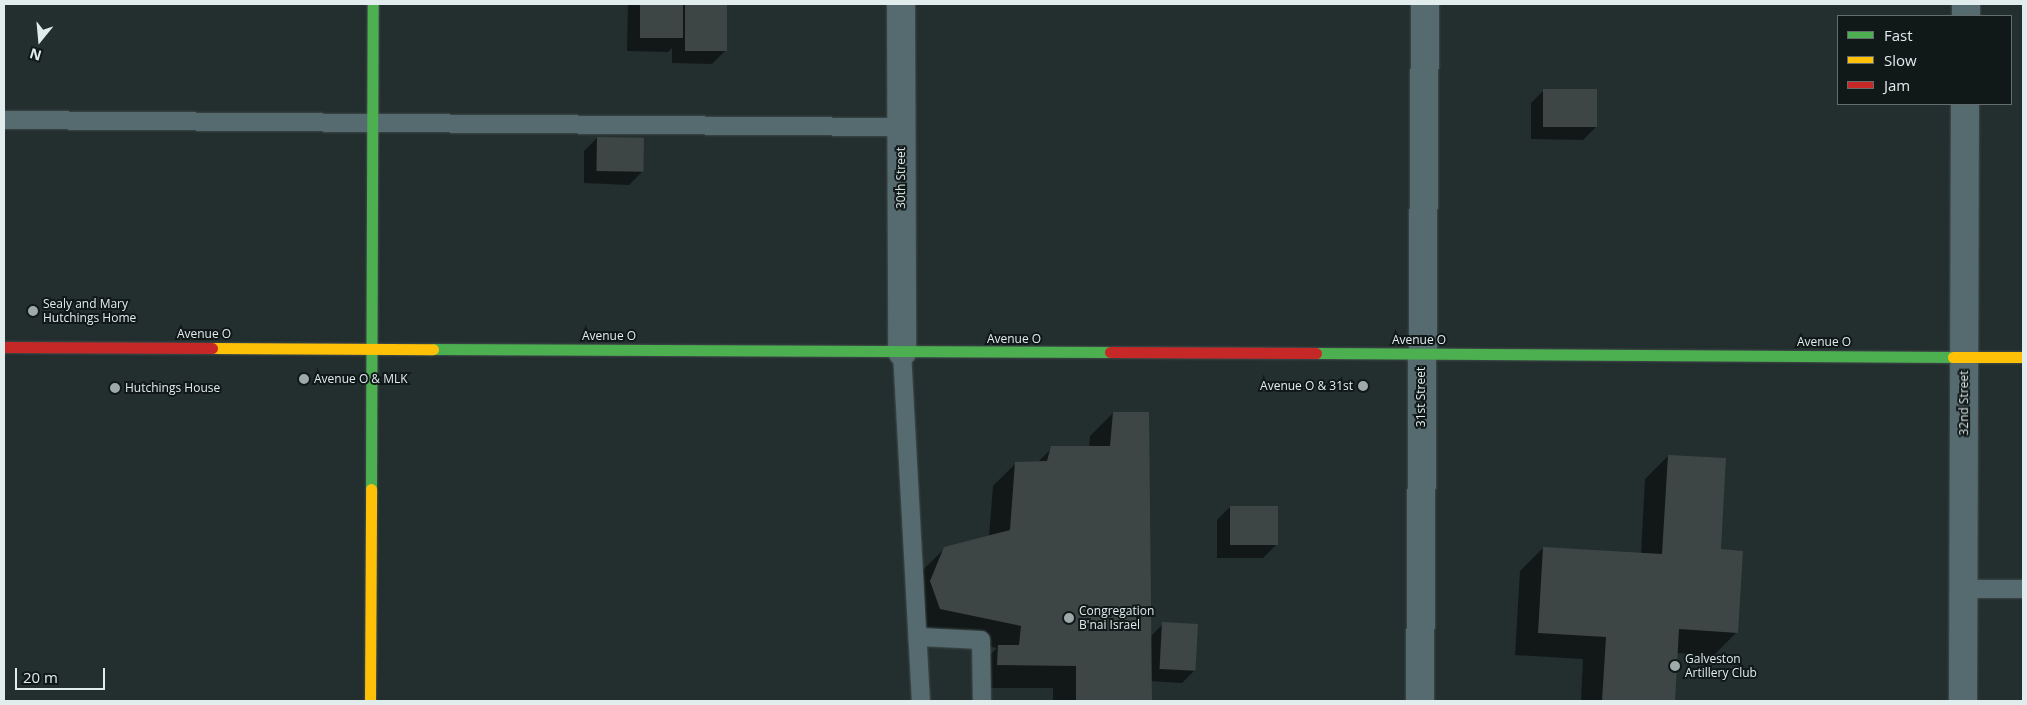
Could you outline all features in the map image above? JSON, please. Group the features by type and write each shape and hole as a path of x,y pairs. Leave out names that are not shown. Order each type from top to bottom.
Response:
{"main road":[{"path":"370,701 372,4"},
{"name":"Avenue O","path":"4,347 2023,357"}],"street":[{"name":"30th Street","path":"901,4 902,352"},
{"name":"31st Street","path":"1420,701 1425,4"},
{"name":"32nd Street","path":"1963,701 1965,105"}],"lane":[{"path":"4,120 372,125 901,127"},
{"path":"902,352 920,637 921,701"},
{"path":"1964,589 2023,589"},
{"path":"920,637 981,640 982,701"}],"building":[{"path":"640,4 683,4 683,38 640,38"},
{"path":"685,4 727,4 727,51 685,51"},
{"path":"1543,89 1597,89 1597,127 1543,127"},
{"path":"597,137 644,138 643,172 596,171"},
{"path":"1113,412 1149,412 1152,701 1076,701 1076,666 997,665 998,645 1019,645 1021,626 940,609 930,581 944,547 1010,530 1015,462 1047,461 1051,446 1110,446"},
{"path":"1668,455 1726,458 1721,549 1743,551 1738,633 1679,629 1675,701 1602,701 1606,637 1538,633 1543,547 1662,554"},
{"path":"1230,506 1278,506 1278,545 1230,545"},
{"path":"1162,622 1198,624 1195,671 1160,669"}],"traffic: fast":[{"path":"371,489 373,4"},
{"path":"433,349 1110,352"},
{"path":"1316,353 1953,357"}],"traffic: slow":[{"path":"212,348 433,349"},
{"path":"1953,357 2023,357"},
{"path":"370,701 371,489"}],"traffic: jam":[{"path":"4,347 212,348"},
{"path":"1110,352 1316,353"}],"place":[{"name":"Sealy and Mary Hutchings Home","path":"33,311"},
{"name":"Avenue O & MLK","path":"304,379"},
{"name":"Avenue O & 31st","path":"1363,386"},
{"name":"Hutchings House","path":"115,388"},
{"name":"Congregation B'nai Israel","path":"1069,618"},
{"name":"Galveston Artillery Club","path":"1675,666"}]}
